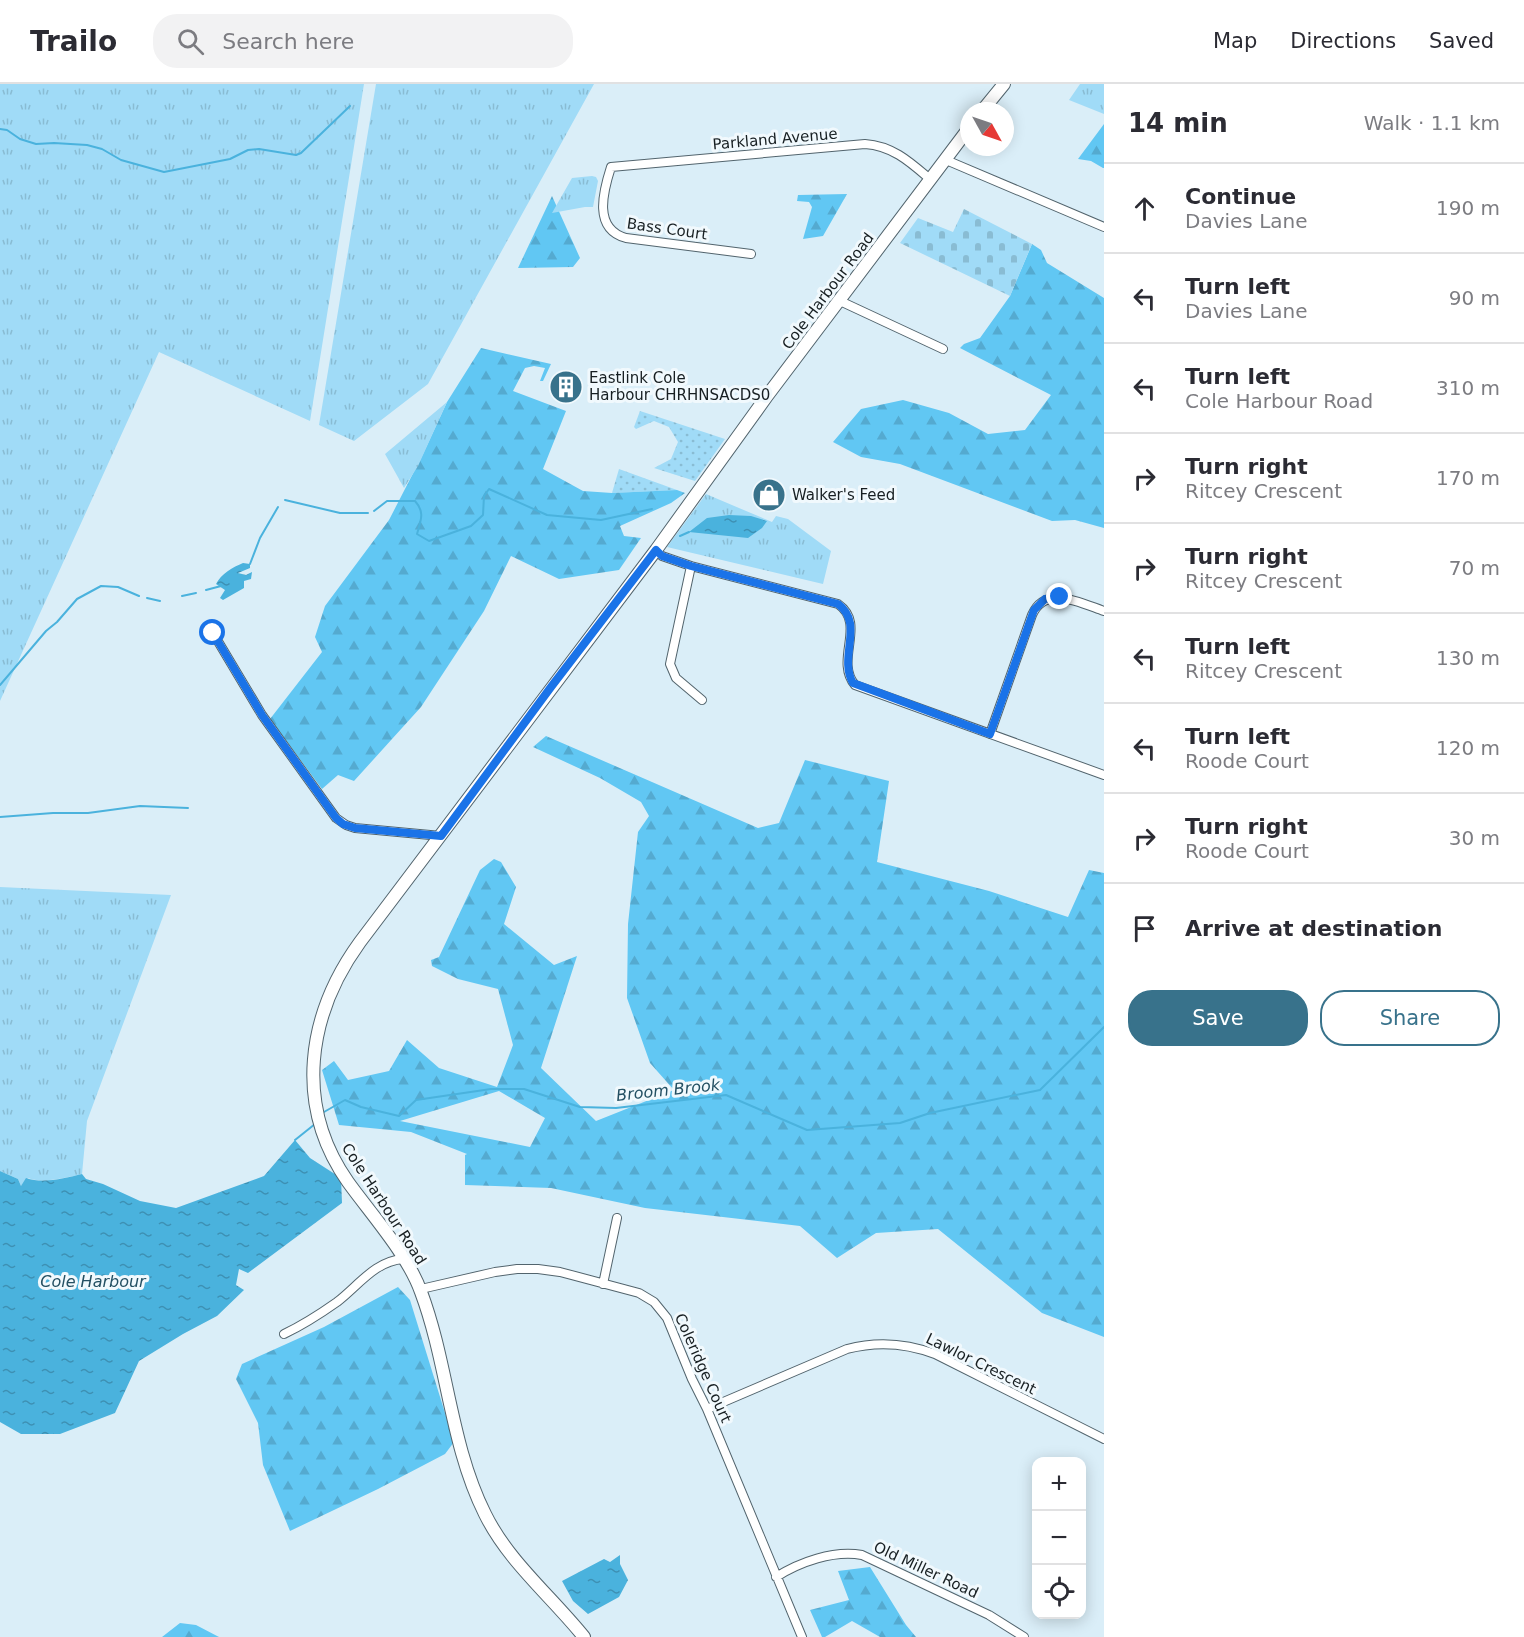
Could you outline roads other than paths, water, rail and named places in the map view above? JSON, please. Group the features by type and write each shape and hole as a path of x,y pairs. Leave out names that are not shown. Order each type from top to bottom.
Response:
{"main road":[{"path":"989,102 1004,84"},
{"name":"Cole Harbour Road","path":"584,1637 526,1573 500,1539 485,1515 474,1490 462,1454 421,1289 404,1259 347,1181 327,1145 315,1103 314,1054 318,1024 324,1006 345,964 656,550 766,396 960,141"}],"street":[{"name":"Parkland Avenue","path":"611,167 865,144 893,150 931,180"},
{"path":"946,160 1104,227"},
{"name":"Bass Court","path":"611,167 604,194 603,215 606,225 614,234 626,238 751,254"},
{"path":"840,301 943,349"},
{"path":"656,550 662,556 691,566 838,604 845,610 851,622 847,664 853,683 1104,774"},
{"path":"691,566 670,664 676,678 702,700"},
{"path":"990,734 1032,615 1039,604 1048,598 1060,597 1104,611"},
{"path":"213,633 262,715 336,818 343,824 355,828 441,836"},
{"path":"603,1284 617,1218"},
{"path":"285,1334 339,1300 380,1266 395,1259 404,1259"},
{"name":"Coleridge Court","path":"421,1289 517,1269 560,1272 639,1293 659,1307 671,1324 692,1379 707,1409 802,1637"},
{"name":"Lawlor Crescent","path":"707,1409 847,1350 872,1344 898,1344 935,1354 1104,1438"},
{"name":"Old Miller Road","path":"776,1577 819,1558 847,1554 862,1555 989,1615 1024,1637"}],"water":[{"path":"729,515 751,516 767,521 762,528 748,538 689,532 707,518"},
{"path":"243,563 250,564 250,568 238,573 246,575 252,572 251,579 244,581 244,588 223,600 220,598 225,590 216,584 228,571"},
{"name":"Cole Harbour","path":"295,1140 310,1158 341,1178 342,1203 248,1273 239,1269 236,1285 244,1290 217,1316 139,1361 115,1413 60,1434 21,1434 0,1422 0,1171 18,1179 21,1186 26,1178 33,1180 62,1179 82,1174 86,1179 140,1201 176,1208 264,1176"},
{"path":"620,1555 620,1564 628,1580 619,1597 588,1614 573,1601 562,1581 604,1559 610,1562"}],"waterway":[{"path":"0,129 36,144 87,145 102,149 121,160 164,172 230,159 248,150 259,149 296,155 301,153 350,106"},
{"path":"374,511 387,501 415,501 421,513 417,534 429,541 471,526 483,515 484,496 489,489 547,515 601,520 652,509"},
{"path":"285,500 340,513 368,513"},
{"path":"250,564 260,538 278,507"},
{"path":"680,536 689,532"},
{"path":"0,685 77,599 101,586 118,587 139,596"},
{"path":"206,590 221,586"},
{"path":"182,596 196,593"},
{"path":"147,598 160,601"},
{"path":"0,817 88,813 140,806 188,808"},
{"name":"Broom Brook","path":"324,1112 345,1100 361,1107 399,1116 416,1100 491,1089 524,1089 580,1107 616,1108 726,1095 807,1130 900,1123 930,1113 1040,1090 1104,1027"},
{"name":"Broom Brook","path":"295,1140 315,1124"}],"place":[{"name":"Eastlink Cole Harbour CHRHNSACDS0","path":"566,387"},
{"name":"Walker's Feed","path":"769,495"}]}
